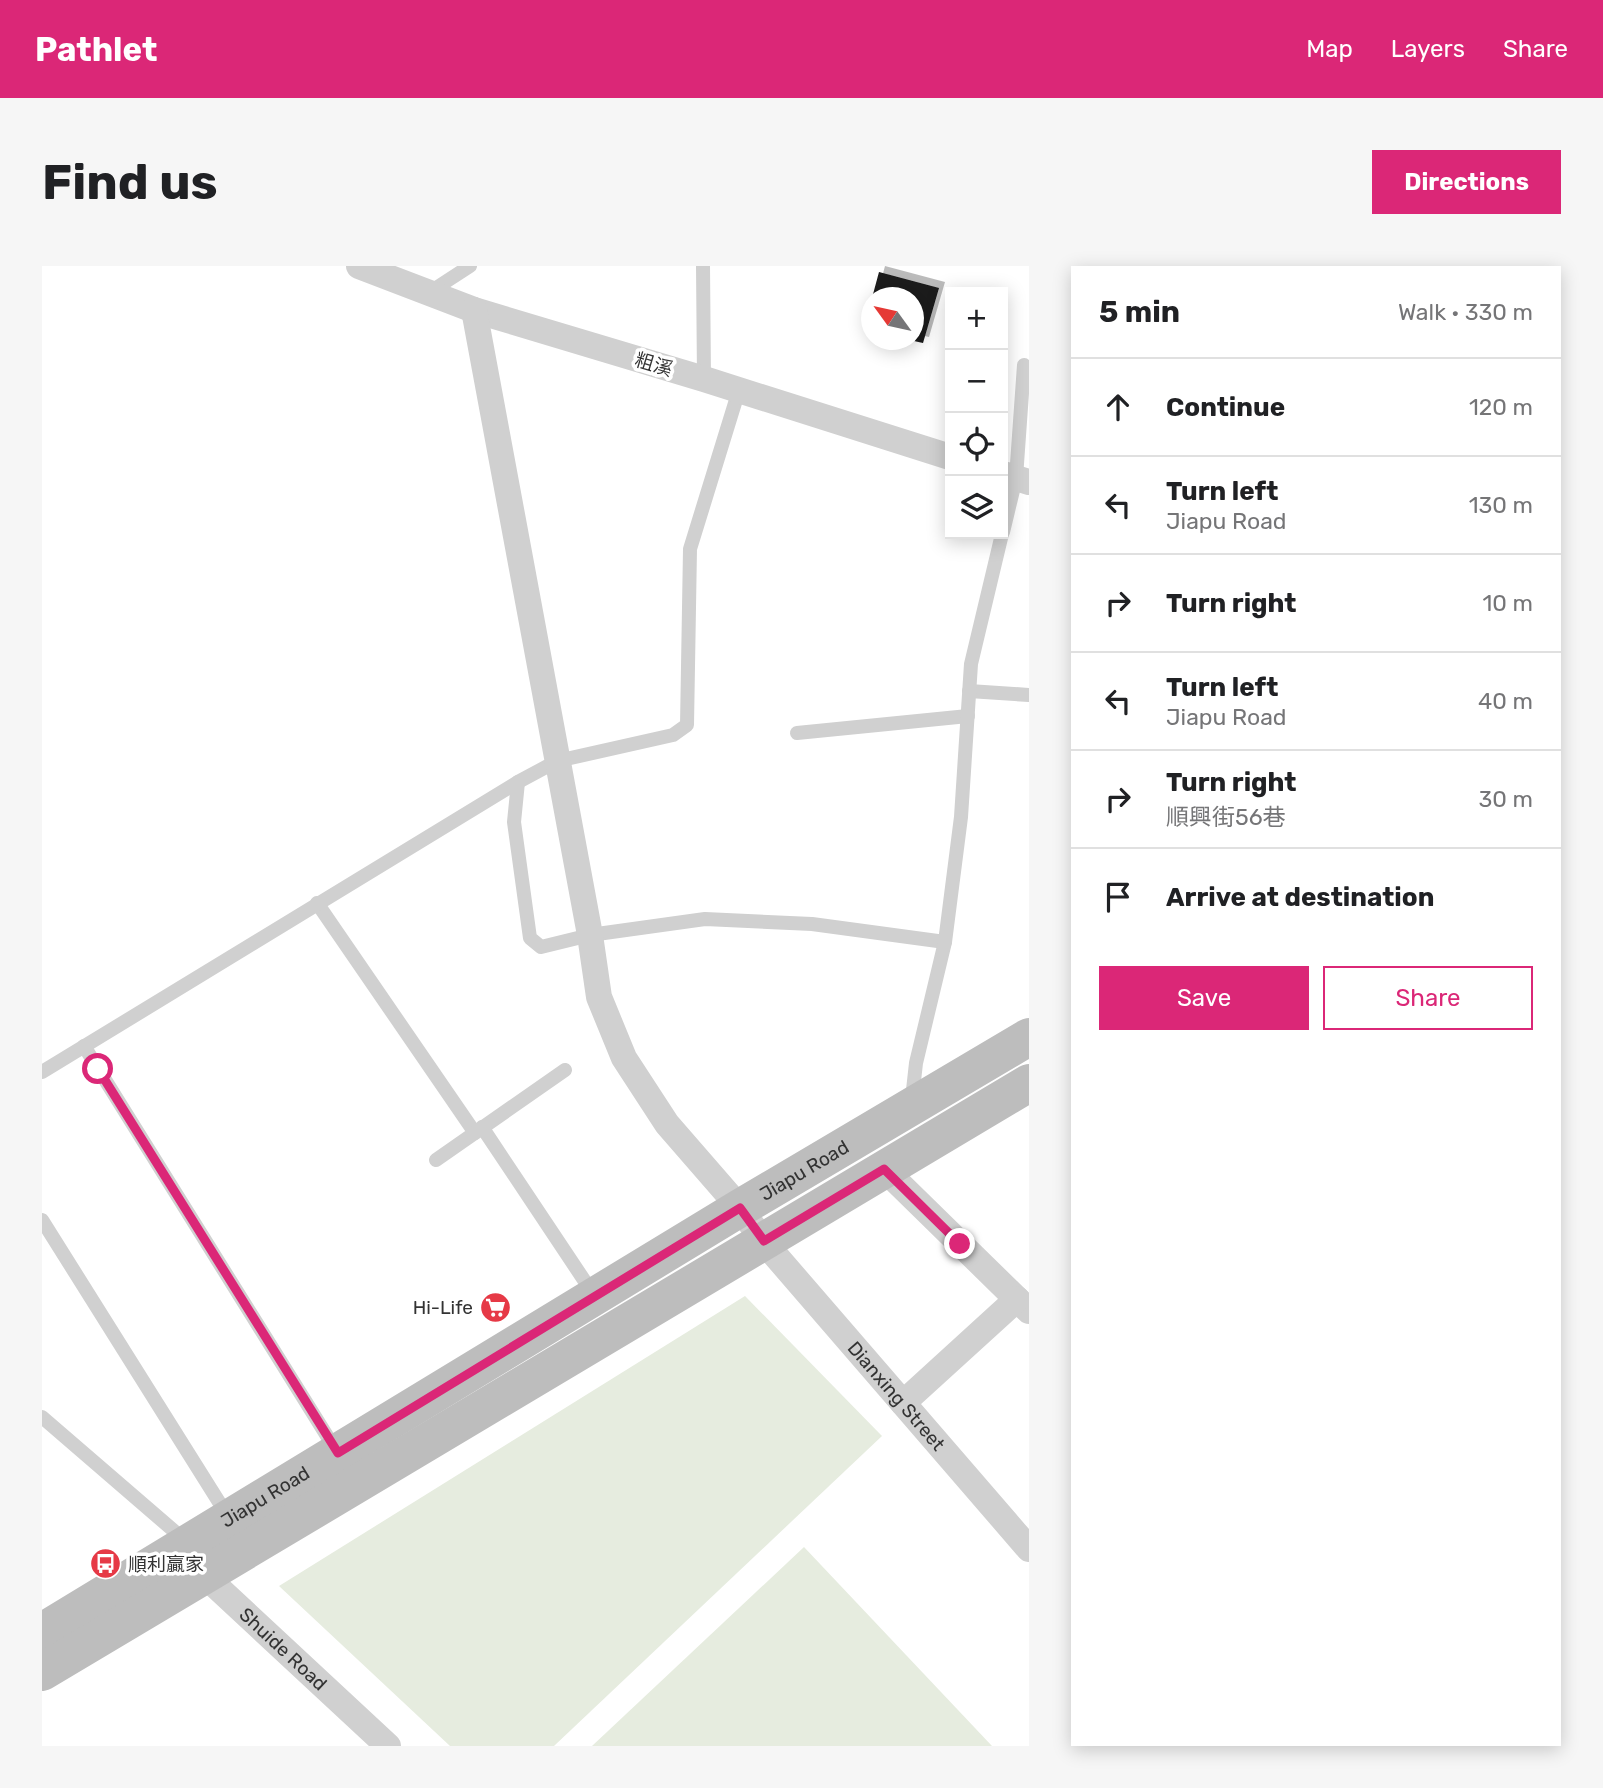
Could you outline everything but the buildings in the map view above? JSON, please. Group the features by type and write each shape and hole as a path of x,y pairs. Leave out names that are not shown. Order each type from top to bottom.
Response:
{"main road":[{"name":"Jiapu Road","path":"42,1672 196,1559 602,1315 740,1208 1029,1037"},
{"name":"Jiapu Road","path":"42,1632 196,1559 230,1519 338,1453 602,1315 764,1241 1029,1083"}],"street":[{"name":"粗溪","path":"359,266 474,310 945,455"},
{"name":"Dianxing Street","path":"474,310 590,935 599,997 624,1058 667,1124 1029,1549"},
{"path":"884,1169 1023,1305 903,1403"},
{"name":"Shuide Road","path":"196,1559 388,1746"}],"lane":[{"path":"430,292 470,266"},
{"path":"704,266 704,379"},
{"path":"1008,509 1016,478 1024,365"},
{"path":"42,1072 518,782 557,761 673,735 687,726 690,548 739,390"},
{"path":"911,1107 916,1063 945,942 961,817 971,664 1001,539"},
{"path":"969,691 1029,695"},
{"path":"797,733 968,716"},
{"path":"518,782 514,822 530,938 541,947 590,935 705,919 812,924 945,942"},
{"path":"317,904 479,1130 602,1315"},
{"path":"84,1046 338,1453"},
{"path":"436,1160 565,1070"},
{"path":"42,1220 230,1519"},
{"path":"42,1417 196,1559"}],"shaded area":[{"path":"745,1296 882,1436 554,1746 450,1746 279,1586"},
{"path":"804,1547 992,1746 592,1746"}],"place":[{"name":"Hi-Life","path":"496,1307"},
{"name":"順利贏家","path":"105,1564"}],"route":[{"path":"98,1069 338,1453 740,1208 764,1241 884,1169 960,1244"}]}
